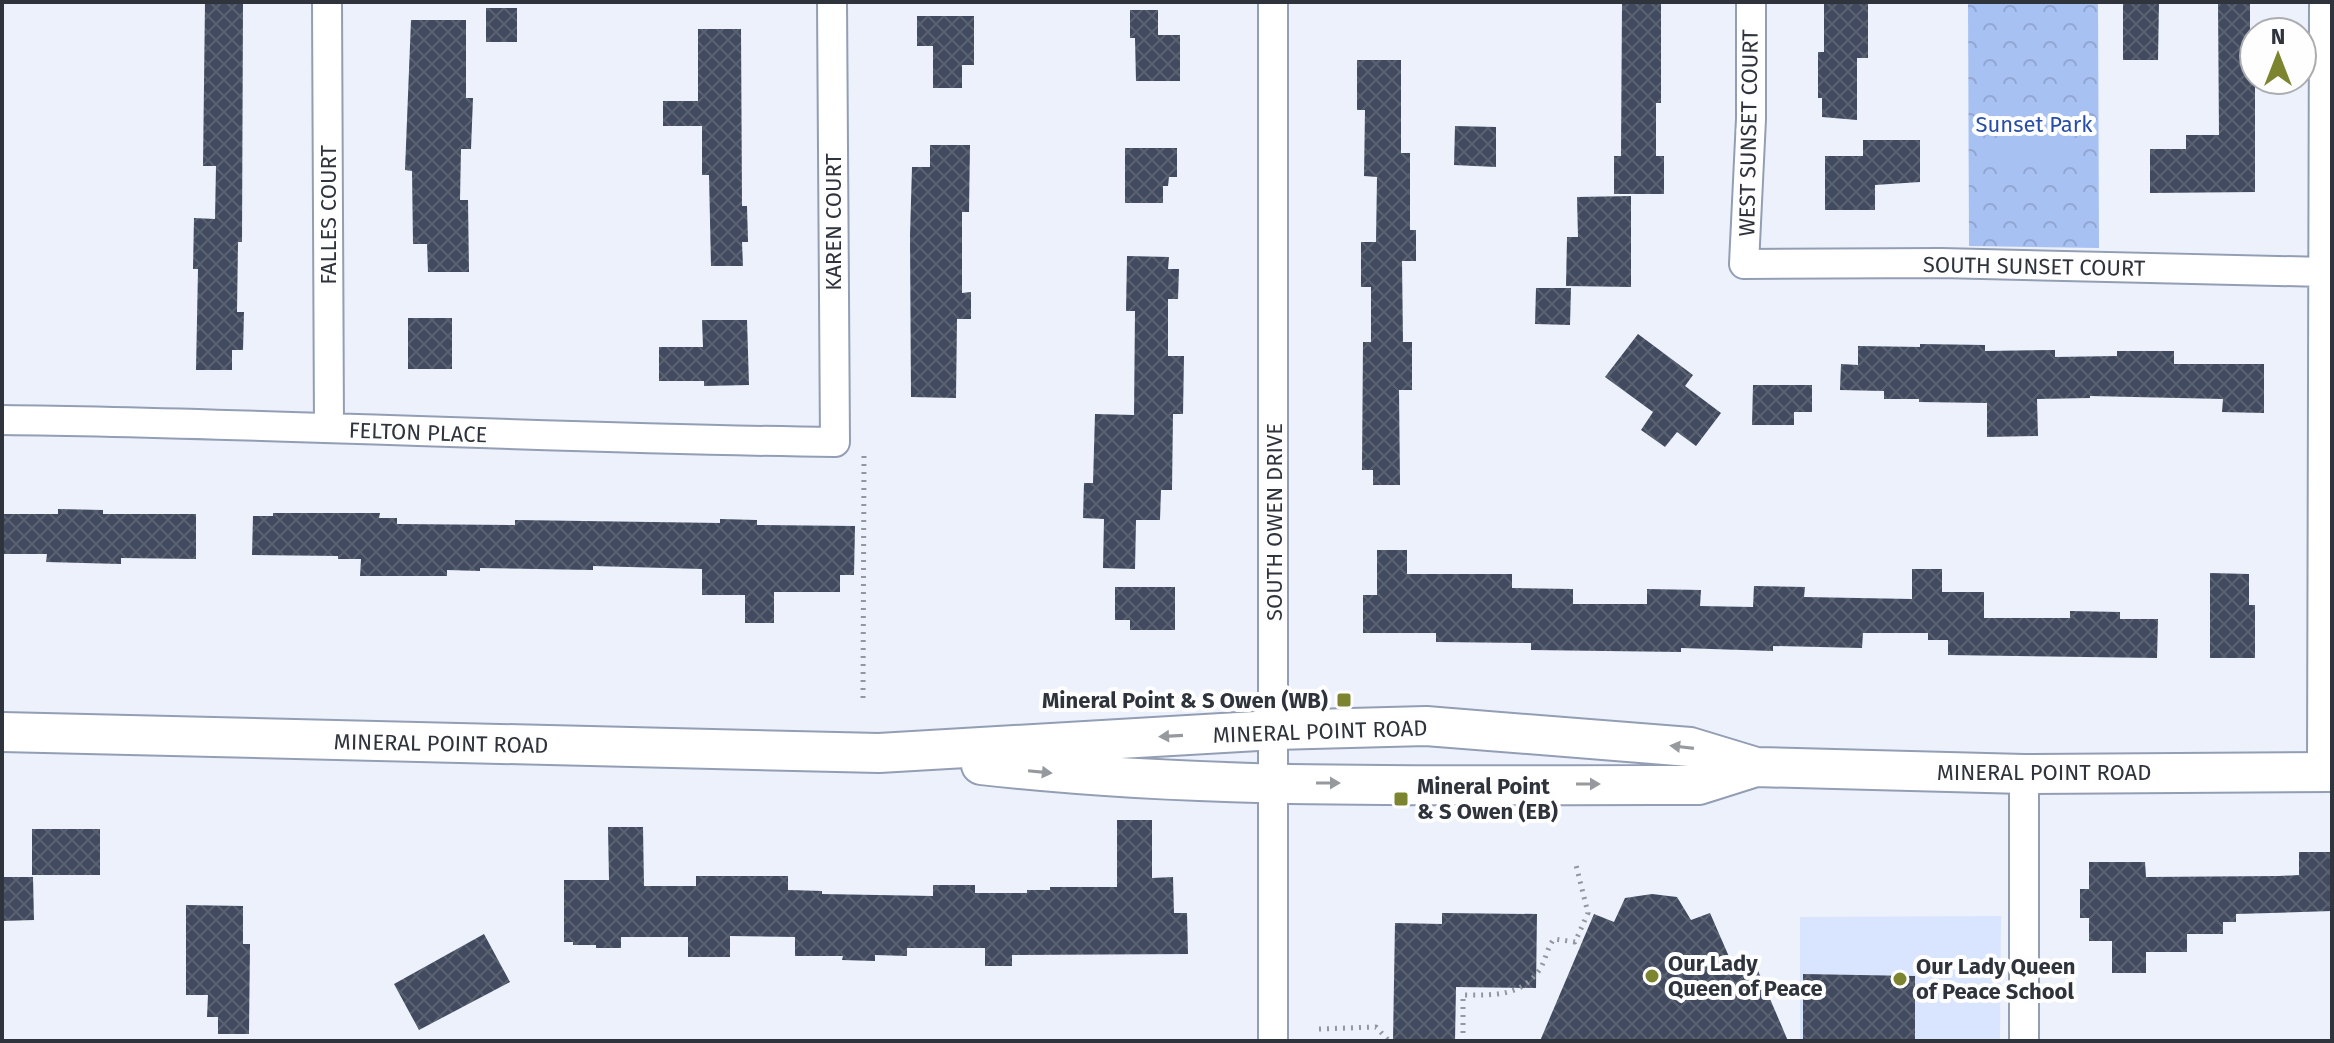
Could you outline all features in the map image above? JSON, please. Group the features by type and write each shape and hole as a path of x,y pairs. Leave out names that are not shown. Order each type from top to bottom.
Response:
{"main road":[{"name":"MINERAL POINT ROAD","path":"2,732 879,753 1274,730 1426,726 1690,747 1756,767 2024,774 2327,772"},
{"name":"MINERAL POINT ROAD","path":"879,753 1068,775 1275,783 1699,785 1756,767"}],"street":[{"name":"FALLES COURT","path":"327,2 329,428"},
{"name":"KAREN COURT","path":"832,2 835,442"},
{"name":"SOUTH OWEN DRIVE","path":"1273,2 1273,1041"},
{"name":"WEST SUNSET COURT","path":"1744,264 1751,119 1751,2"},
{"path":"2324,2 2327,772"},
{"name":"SOUTH SUNSET COURT","path":"1744,264 1941,263 2324,272"},
{"name":"FELTON PLACE","path":"2,420 148,421 635,440 835,442"},
{"path":"2024,774 2024,1041"}],"path":[{"path":"835,442 865,442 863,698"},
{"path":"1463,1041 1463,995 1504,995 1514,991 1535,976 1554,939 1575,942 1588,913 1575,861"},
{"path":"1319,1029 1376,1027 1389,1041"}],"shaded area":[{"name":"Our Lady Queen of Peace School","path":"2001,916 2000,1041 1800,1041 1800,917"}],"green space":[{"name":"Sunset Park","path":"1968,2 2098,2 2099,248 1969,246"},
{"path":"2000,113 2065,113 2065,165 2000,165"}],"building":[{"path":"205,2 243,2 242,242 238,242 237,312 244,312 243,350 232,350 232,370 196,370 198,269 193,269 194,218 215,219 216,166 203,166"},
{"path":"1622,2 1661,2 1661,103 1656,103 1656,156 1664,156 1664,194 1614,194 1614,156 1621,156"},
{"path":"1824,2 1868,2 1868,58 1857,58 1857,120 1822,117 1822,98 1818,98 1818,52 1824,52"},
{"path":"2123,2 2159,2 2158,60 2123,60"},
{"path":"2218,2 2250,2 2250,16 2238,16 2238,96 2255,96 2255,192 2150,193 2150,149 2186,149 2186,135 2219,135"},
{"path":"486,8 517,8 517,42 486,42"},
{"path":"1130,10 1158,10 1158,35 1180,35 1180,81 1136,81 1135,38 1130,38"},
{"path":"917,16 974,16 974,65 962,65 962,88 933,88 933,46 917,46"},
{"path":"411,20 466,20 466,98 473,98 471,149 461,149 460,200 468,200 469,272 428,272 427,244 413,244 412,171 405,170"},
{"path":"698,29 741,29 742,206 747,206 748,242 742,242 743,266 711,266 709,175 702,175 702,126 663,126 663,101 698,101"},
{"path":"1357,60 1401,60 1401,153 1410,153 1410,230 1416,230 1416,261 1402,261 1403,342 1412,342 1412,390 1399,390 1400,485 1373,485 1373,470 1362,470 1363,342 1371,342 1371,287 1361,287 1361,242 1376,242 1377,177 1364,176 1365,110 1357,110"},
{"path":"1455,126 1496,127 1496,167 1454,165"},
{"path":"1863,140 1920,140 1920,182 1875,185 1875,210 1825,210 1825,156 1863,156"},
{"path":"930,145 970,145 969,212 962,212 962,293 971,292 971,319 957,319 956,398 911,397 912,167 930,167"},
{"path":"1125,148 1177,148 1177,177 1169,177 1168,186 1163,186 1163,203 1125,203"},
{"path":"1631,196 1631,287 1566,286 1567,237 1578,237 1577,197"},
{"path":"1127,256 1169,257 1168,269 1179,269 1178,299 1168,299 1168,356 1184,356 1183,414 1173,414 1172,490 1161,490 1160,520 1136,520 1135,569 1103,568 1104,519 1083,518 1084,483 1093,483 1095,414 1134,415 1135,311 1126,311"},
{"path":"1536,288 1571,288 1570,325 1535,324"},
{"path":"408,318 452,318 452,369 408,369"},
{"path":"702,320 747,320 749,385 704,386 704,381 659,381 659,347 703,347"},
{"path":"1638,334 1693,375 1685,386 1721,413 1696,446 1677,432 1665,447 1641,430 1653,412 1605,377"},
{"path":"1920,344 1985,345 1985,351 2055,350 2055,357 2117,356 2117,351 2174,351 2174,364 2264,364 2264,413 2222,412 2223,399 2090,396 2037,399 2038,436 1987,437 1987,403 1884,399 1884,391 1840,390 1841,364 1858,365 1858,346 1920,347"},
{"path":"1753,385 1812,385 1812,412 1794,412 1794,425 1752,425"},
{"path":"58,509 103,510 103,514 196,514 196,559 121,558 121,564 46,562 47,554 2,554 2,514 58,514"},
{"path":"273,513 380,513 379,518 397,518 397,524 515,525 515,520 720,523 720,519 757,520 757,525 855,526 854,575 840,575 840,592 774,592 774,623 745,623 745,595 702,595 702,569 593,566 593,570 480,568 480,571 447,570 447,576 360,576 361,559 252,555 253,516 273,516"},
{"path":"1377,550 1407,550 1407,574 1512,574 1512,588 1573,589 1573,604 1647,604 1647,589 1701,590 1700,606 1753,607 1754,586 1805,587 1804,597 1912,599 1912,569 1942,569 1942,592 1984,592 1984,618 2070,618 2070,611 2120,612 2120,619 2158,619 2157,658 1948,655 1948,640 1928,640 1928,633 1863,633 1862,648 1773,646 1773,651 1681,648 1681,652 1531,650 1531,643 1436,642 1436,633 1363,633 1363,595 1377,595"},
{"path":"2210,573 2249,574 2249,605 2255,605 2255,658 2210,658"},
{"path":"1115,587 1175,587 1175,630 1130,630 1130,620 1115,620"},
{"path":"1117,820 1152,820 1152,878 1173,877 1174,913 1187,913 1188,954 1012,955 1012,966 985,966 985,948 907,948 907,956 875,955 875,961 842,960 843,956 795,956 795,937 730,936 730,957 688,957 688,937 621,937 621,948 596,948 596,945 564,942 564,880 609,880 608,827 643,827 644,886 696,886 696,876 788,876 788,890 822,891 822,894 933,896 933,885 975,885 975,893 1027,893 1027,890 1050,890 1050,887 1117,887"},
{"path":"32,829 100,829 100,875 32,875"},
{"path":"2299,852 2332,852 2332,911 2236,914 2236,922 2223,922 2223,934 2187,934 2187,952 2146,952 2146,973 2112,973 2112,941 2089,941 2089,918 2080,918 2080,889 2089,889 2089,862 2145,862 2146,877 2279,876 2299,875"},
{"path":"2,877 33,877 34,920 2,921"},
{"name":"Our Lady Queen of Peace","path":"1652,894 1677,897 1691,920 1710,913 1737,975 1756,966 1788,1041 1540,1041 1594,914 1614,922 1625,898"},
{"path":"186,905 243,906 243,944 250,944 249,1034 218,1034 218,1017 207,1017 208,995 186,995"},
{"path":"1442,913 1537,914 1536,988 1456,987 1455,1041 1393,1041 1395,923 1442,924"},
{"path":"484,934 510,982 419,1030 394,984"},
{"path":"1803,974 1915,976 1915,1041 1803,1041"}],"place":[{"name":"Mineral Point & S Owen (WB)","path":"1344,700"},
{"name":"Mineral Point & S Owen (EB)","path":"1401,799"},
{"name":"Our Lady Queen of Peace","path":"1652,976"},
{"name":"Our Lady Queen of Peace School","path":"1900,979"}]}
